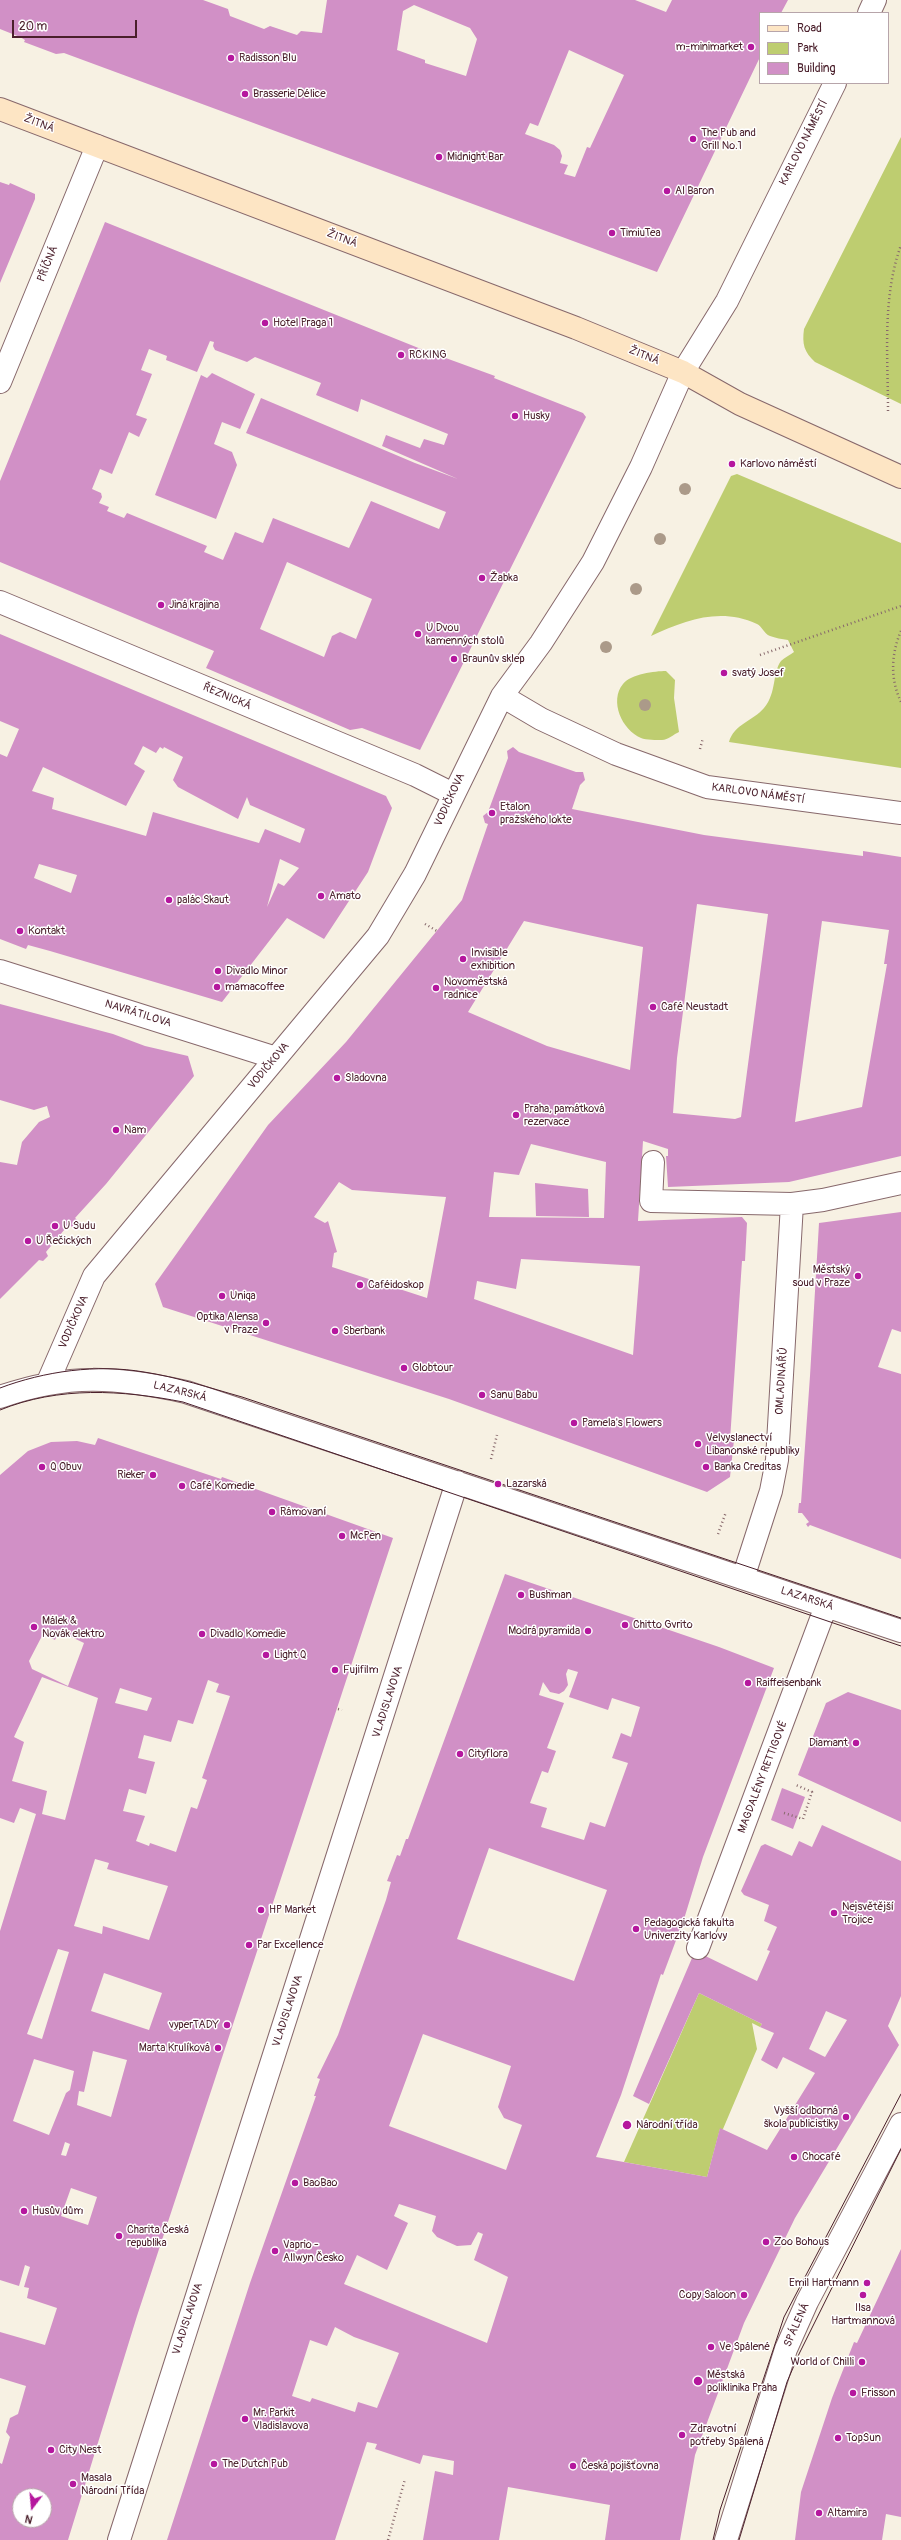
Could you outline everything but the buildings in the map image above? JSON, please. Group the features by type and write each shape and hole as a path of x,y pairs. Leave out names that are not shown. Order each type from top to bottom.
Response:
{"main road":[{"name":"ŽITNÁ","path":"0,109 576,328 683,372"},
{"path":"683,372 740,404 901,477"}],"street":[{"path":"869,12 875,0"},
{"name":"KARLOVO NÁMĚSTÍ","path":"835,84 727,301 683,372 641,467 592,562 541,643 502,696 541,719 616,754 707,787 901,813"},
{"name":"PŘÍČNÁ","path":"0,382 97,146"},
{"name":"ŘEZNICKÁ","path":"0,602 415,775 453,794"},
{"name":"VODIČKOVA","path":"47,1384 94,1276 378,936 415,874 502,696"},
{"name":"NAVRÁTILOVA","path":"0,971 276,1058"},
{"path":"653,1162 651,1201 792,1204 823,1200 901,1183"},
{"name":"OMLADINÁŘŮ","path":"743,1578 771,1491 777,1460 792,1204"},
{"name":"LAZARSKÁ","path":"47,1384 108,1378 140,1382 186,1392 901,1631"},
{"path":"0,1397 47,1384"},
{"name":"VLADISLAVOVA","path":"120,2540 457,1482"},
{"name":"MAGDALÉNY RETTIGOVÉ","path":"698,1948 826,1606"},
{"name":"SPÁLENÁ","path":"726,2540 786,2349 807,2302 901,2124"}],"path":[{"path":"888,411 888,292 892,270 901,244"},
{"path":"760,655 901,606"},
{"path":"901,631 893,660 895,689 901,702"},
{"path":"421,922 437,931"},
{"path":"490,1463 497,1435"},
{"path":"717,1538 726,1512"},
{"path":"338,1709 342,1710"},
{"path":"388,2540 405,2479"}],"green space":[{"path":"901,137 901,404 815,362 808,355 803,339 804,329"},
{"path":"737,474 901,543 901,768 729,742 735,731 760,712 768,702 773,689 778,666 782,660 794,652 788,640 768,635 757,624 730,616 716,616 690,621 651,636 731,476"},
{"path":"666,671 675,680 674,698 679,732 664,740 641,738 628,729 623,722 618,706 617,698 619,691 623,684 637,675"},
{"path":"699,1993 762,2024 760,2027 752,2023 757,2049 723,2129 720,2129 707,2177 624,2162"}],"tram line":[{"path":"0,1388 53,1373 90,1369 144,1372 181,1380 242,1397 901,1618"},
{"path":"0,1410 22,1402 45,1397 91,1392 137,1395 183,1402 901,1646"},
{"path":"713,2540 720,2510 784,2317 901,2094"},
{"path":"739,2540 787,2382 799,2354 901,2149"}],"place":[{"name":"m-minimarket","path":"751,47"},
{"name":"Radisson Blu","path":"231,58"},
{"name":"Brasserie Délice","path":"245,94"},
{"name":"The Pub and Grill No.1","path":"693,139"},
{"name":"Midnight Bar","path":"439,157"},
{"name":"Al Baron","path":"667,191"},
{"name":"TimiuTea","path":"612,233"},
{"name":"Hotel Praga 1","path":"265,323"},
{"name":"RCKING","path":"401,355"},
{"name":"Husky","path":"515,416"},
{"name":"Karlovo náměstí","path":"732,464"},
{"name":"Žabka","path":"482,578"},
{"name":"Jiná krajina","path":"161,605"},
{"name":"U Dvou kamenných stolů","path":"418,634"},
{"name":"Braunův sklep","path":"454,659"},
{"name":"svatý Josef","path":"724,673"},
{"name":"Etalon pražského lokte","path":"492,813"},
{"name":"Amato","path":"321,896"},
{"name":"palác Skaut","path":"169,900"},
{"name":"Kontakt","path":"20,931"},
{"name":"Invisible exhibition","path":"463,959"},
{"name":"Divadlo Minor","path":"218,971"},
{"name":"mamacoffee","path":"217,987"},
{"name":"Novoměstská radnice","path":"436,988"},
{"name":"Café Neustadt","path":"653,1007"},
{"name":"Sladovna","path":"337,1078"},
{"name":"Praha, památková rezervace","path":"516,1115"},
{"name":"Nam","path":"116,1130"},
{"name":"U Sudu","path":"55,1226"},
{"name":"U Řečických","path":"28,1241"},
{"name":"Městský soud v Praze","path":"858,1276"},
{"name":"Caféidoskop","path":"360,1285"},
{"name":"Uniqa","path":"222,1296"},
{"name":"Optika Alensa v Praze","path":"266,1323"},
{"name":"Sberbank","path":"335,1331"},
{"name":"Globtour","path":"404,1368"},
{"name":"Sanu Babu","path":"482,1395"},
{"name":"Pamela's Flowers","path":"574,1423"},
{"name":"Velvyslanectví Libanonské republiky","path":"698,1444"},
{"name":"Q Obuv","path":"42,1467"},
{"name":"Banka Creditas","path":"706,1467"},
{"name":"Rieker","path":"153,1475"},
{"name":"Lazarská","path":"498,1484"},
{"name":"Café Komedie","path":"182,1486"},
{"name":"Rámovaní","path":"272,1512"},
{"name":"McPen","path":"342,1536"},
{"name":"Bushman","path":"521,1595"},
{"name":"Chitto Gvrito","path":"625,1625"},
{"name":"Málek & Novák elektro","path":"34,1627"},
{"name":"Modrá pyramida","path":"588,1631"},
{"name":"Divadlo Komedie","path":"202,1634"},
{"name":"Light Q","path":"266,1655"},
{"name":"Fujifilm","path":"335,1670"},
{"name":"Raiffeisenbank","path":"748,1683"},
{"name":"Diamant","path":"856,1743"},
{"name":"Cityflora","path":"460,1754"},
{"name":"HP Market","path":"261,1910"},
{"name":"Nejsvětější Trojice","path":"834,1913"},
{"name":"Pedagogická fakulta Univerzity Karlovy","path":"636,1929"},
{"name":"Par Excellence","path":"249,1945"},
{"name":"vyperTADY","path":"227,2025"},
{"name":"Marta Krulíková","path":"218,2048"},
{"name":"Vyšší odborná škola publicistiky","path":"846,2117"},
{"name":"Národní třída","path":"627,2125"},
{"name":"Chocafé","path":"794,2157"},
{"name":"BaoBao","path":"295,2183"},
{"name":"Husův dům","path":"24,2211"},
{"name":"Charita Česká republika","path":"119,2236"},
{"name":"Zoo Bohous","path":"766,2242"},
{"name":"Vaprio - Allwyn Česko","path":"275,2251"},
{"name":"Emil Hartmann","path":"867,2283"},
{"name":"Copy Saloon","path":"744,2295"},
{"name":"Ilsa Hartmannová","path":"863,2295"},
{"name":"Ve Spálené","path":"711,2347"},
{"name":"World of Chilli","path":"862,2362"},
{"name":"Městská poliklinika Praha","path":"698,2381"},
{"name":"Frisson","path":"853,2393"},
{"name":"Mr. Parkit Vladislavova","path":"245,2419"},
{"name":"Zdravotní potřeby Spálená","path":"682,2435"},
{"name":"TopSun","path":"838,2438"},
{"name":"City Nest","path":"51,2450"},
{"name":"The Dutch Pub","path":"214,2464"},
{"name":"Česká pojišťovna","path":"573,2466"},
{"name":"Masala Národní Třída","path":"73,2484"},
{"name":"Altamira","path":"819,2513"}]}
